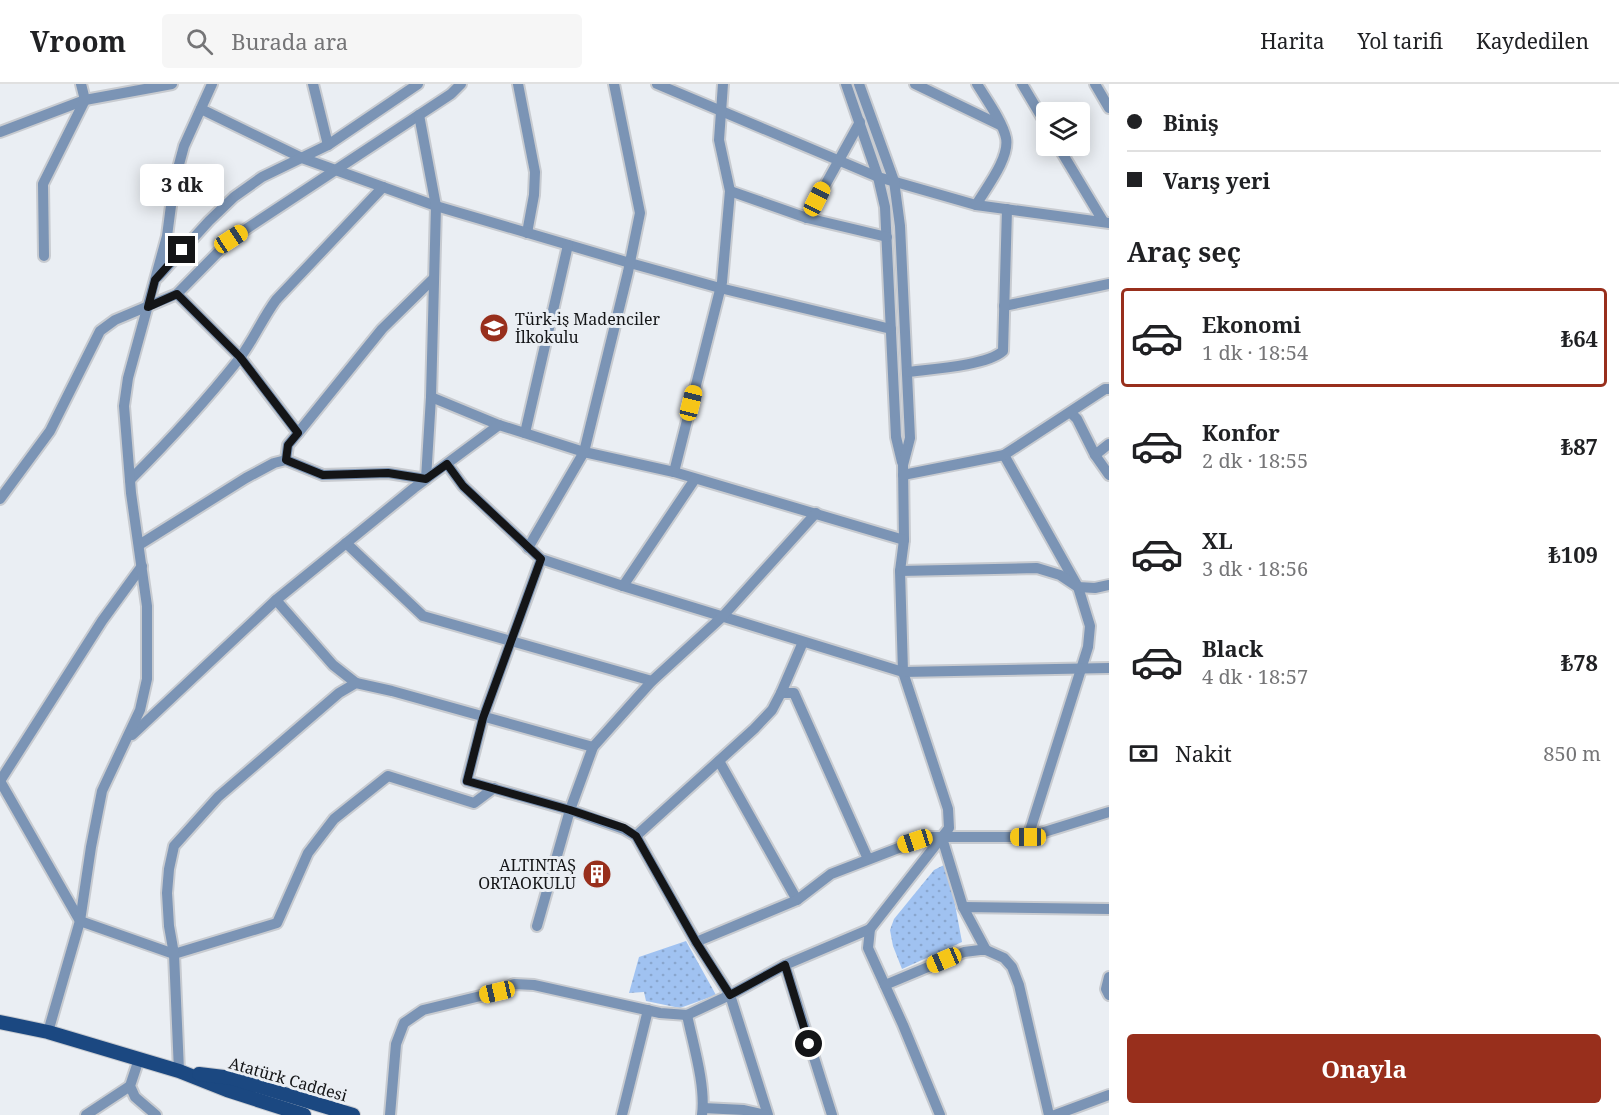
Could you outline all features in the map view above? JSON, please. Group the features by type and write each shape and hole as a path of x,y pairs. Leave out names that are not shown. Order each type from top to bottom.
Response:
{"main road":[{"path":"0,1022 48,1032 179,1071 227,1090 304,1115"},
{"name":"Atatürk Caddesi","path":"179,1071 232,1078 353,1115"}],"street":[{"path":"44,256 43,184 85,100 81,84"},
{"path":"0,132 85,100 172,84"},
{"path":"48,1032 80,921 102,791 140,710 147,678 147,606 130,480 124,406 128,378 167,236 174,183 184,146 212,84"},
{"path":"314,84 328,145"},
{"path":"0,499 50,431 100,331 114,320 177,294 231,239 451,94 461,84"},
{"path":"518,84 535,172 534,195 526,233"},
{"path":"528,548 584,452 640,213 614,84"},
{"path":"657,84 878,177 976,205 1106,222"},
{"path":"674,472 720,288 730,191 719,140 723,84"},
{"path":"390,1115 396,1044 404,1023 423,1010 497,992 514,984 534,985 648,1010 687,1015 785,965 870,929 950,828 948,809 903,672 900,571 904,540 903,470 896,437 885,207 878,177 846,84"},
{"path":"859,84 894,181 900,226 910,438 903,470"},
{"path":"915,84 1001,125"},
{"path":"976,205 998,169 1007,149 1006,136 1001,125 977,84"},
{"path":"1022,84 1036,108"},
{"path":"1095,84 1109,108"},
{"path":"155,280 234,197 262,177 328,145 416,85"},
{"path":"201,108 302,158 436,206 720,288 891,328"},
{"path":"419,115 436,206 431,397 426,479"},
{"path":"807,218 860,122"},
{"path":"1064,156 1106,222"},
{"path":"130,480 168,442 240,357 276,300 383,188"},
{"path":"730,191 807,218 887,237"},
{"path":"907,372 996,357 1003,351 1007,209"},
{"path":"525,433 568,245"},
{"path":"286,460 288,445 382,329 434,278"},
{"path":"1004,306 1109,284"},
{"path":"177,294 240,357 298,433"},
{"path":"903,470 1004,455 1105,389 1109,389"},
{"path":"431,397 499,425 584,452 674,472 904,540"},
{"path":"1071,412 1077,418 1095,455 1109,475"},
{"path":"127,739 276,600 426,479 499,425"},
{"path":"1095,455 1109,444"},
{"path":"1004,455 1078,587 1090,626 1088,647 1082,669 1028,837"},
{"path":"139,545 246,478 274,463 286,460 323,475 388,473 426,479"},
{"path":"447,464 463,486 541,559 803,642 903,672 1109,668"},
{"path":"623,586 695,479"},
{"path":"537,926 570,810 593,747 652,681 722,616 816,513"},
{"path":"346,543 423,616 652,681"},
{"path":"541,559 483,718 467,781 570,810 624,828 636,836 696,942 730,995 766,1115 744,1110 702,1111 699,1073 687,1015"},
{"path":"142,566 102,621 0,781 80,921 174,954 277,923 309,853 334,819 388,776 474,803 494,788"},
{"path":"900,571 1037,568 1060,575 1078,587 1095,588 1109,585"},
{"path":"276,600 333,665 356,683 593,747"},
{"path":"636,836 772,710 782,693 803,642"},
{"path":"179,1071 174,954 167,893 174,846 218,797 339,693 356,683"},
{"path":"782,693 794,693 868,859"},
{"path":"719,760 797,900"},
{"path":"696,942 797,900 831,873 927,837 1028,837 1109,813"},
{"path":"942,838 963,908 986,950"},
{"path":"963,908 1109,909"},
{"path":"870,929 868,948 940,1115"},
{"path":"885,985 964,952 986,950 1004,958 1012,967 1019,985 1049,1115"},
{"path":"785,965 832,1115"},
{"path":"1109,976 1106,989 1109,995"},
{"path":"622,1115 648,1010"},
{"path":"86,1115 130,1086 139,1059"},
{"path":"130,1086 135,1097 156,1115"},
{"path":"1055,1115 1109,1095"}],"shaded area":[{"path":"944,865 948,867 962,942 902,969 893,946 890,930 894,919 934,870"},
{"path":"686,941 716,995 680,1008 646,1001 644,992 629,993 639,957"}],"place":[{"name":"Türk-iş Madenciler İlkokulu","path":"494,328"},
{"name":"ALTINTAŞ ORTAOKULU","path":"597,874"}],"route":[{"path":"182,250 155,280 148,307 177,294 240,357 298,433 288,445 286,460 323,475 388,473 426,479 447,464 463,486 541,559 483,718 467,781 570,810 630,831 636,836 696,942 730,995 785,965 809,1044"}]}
